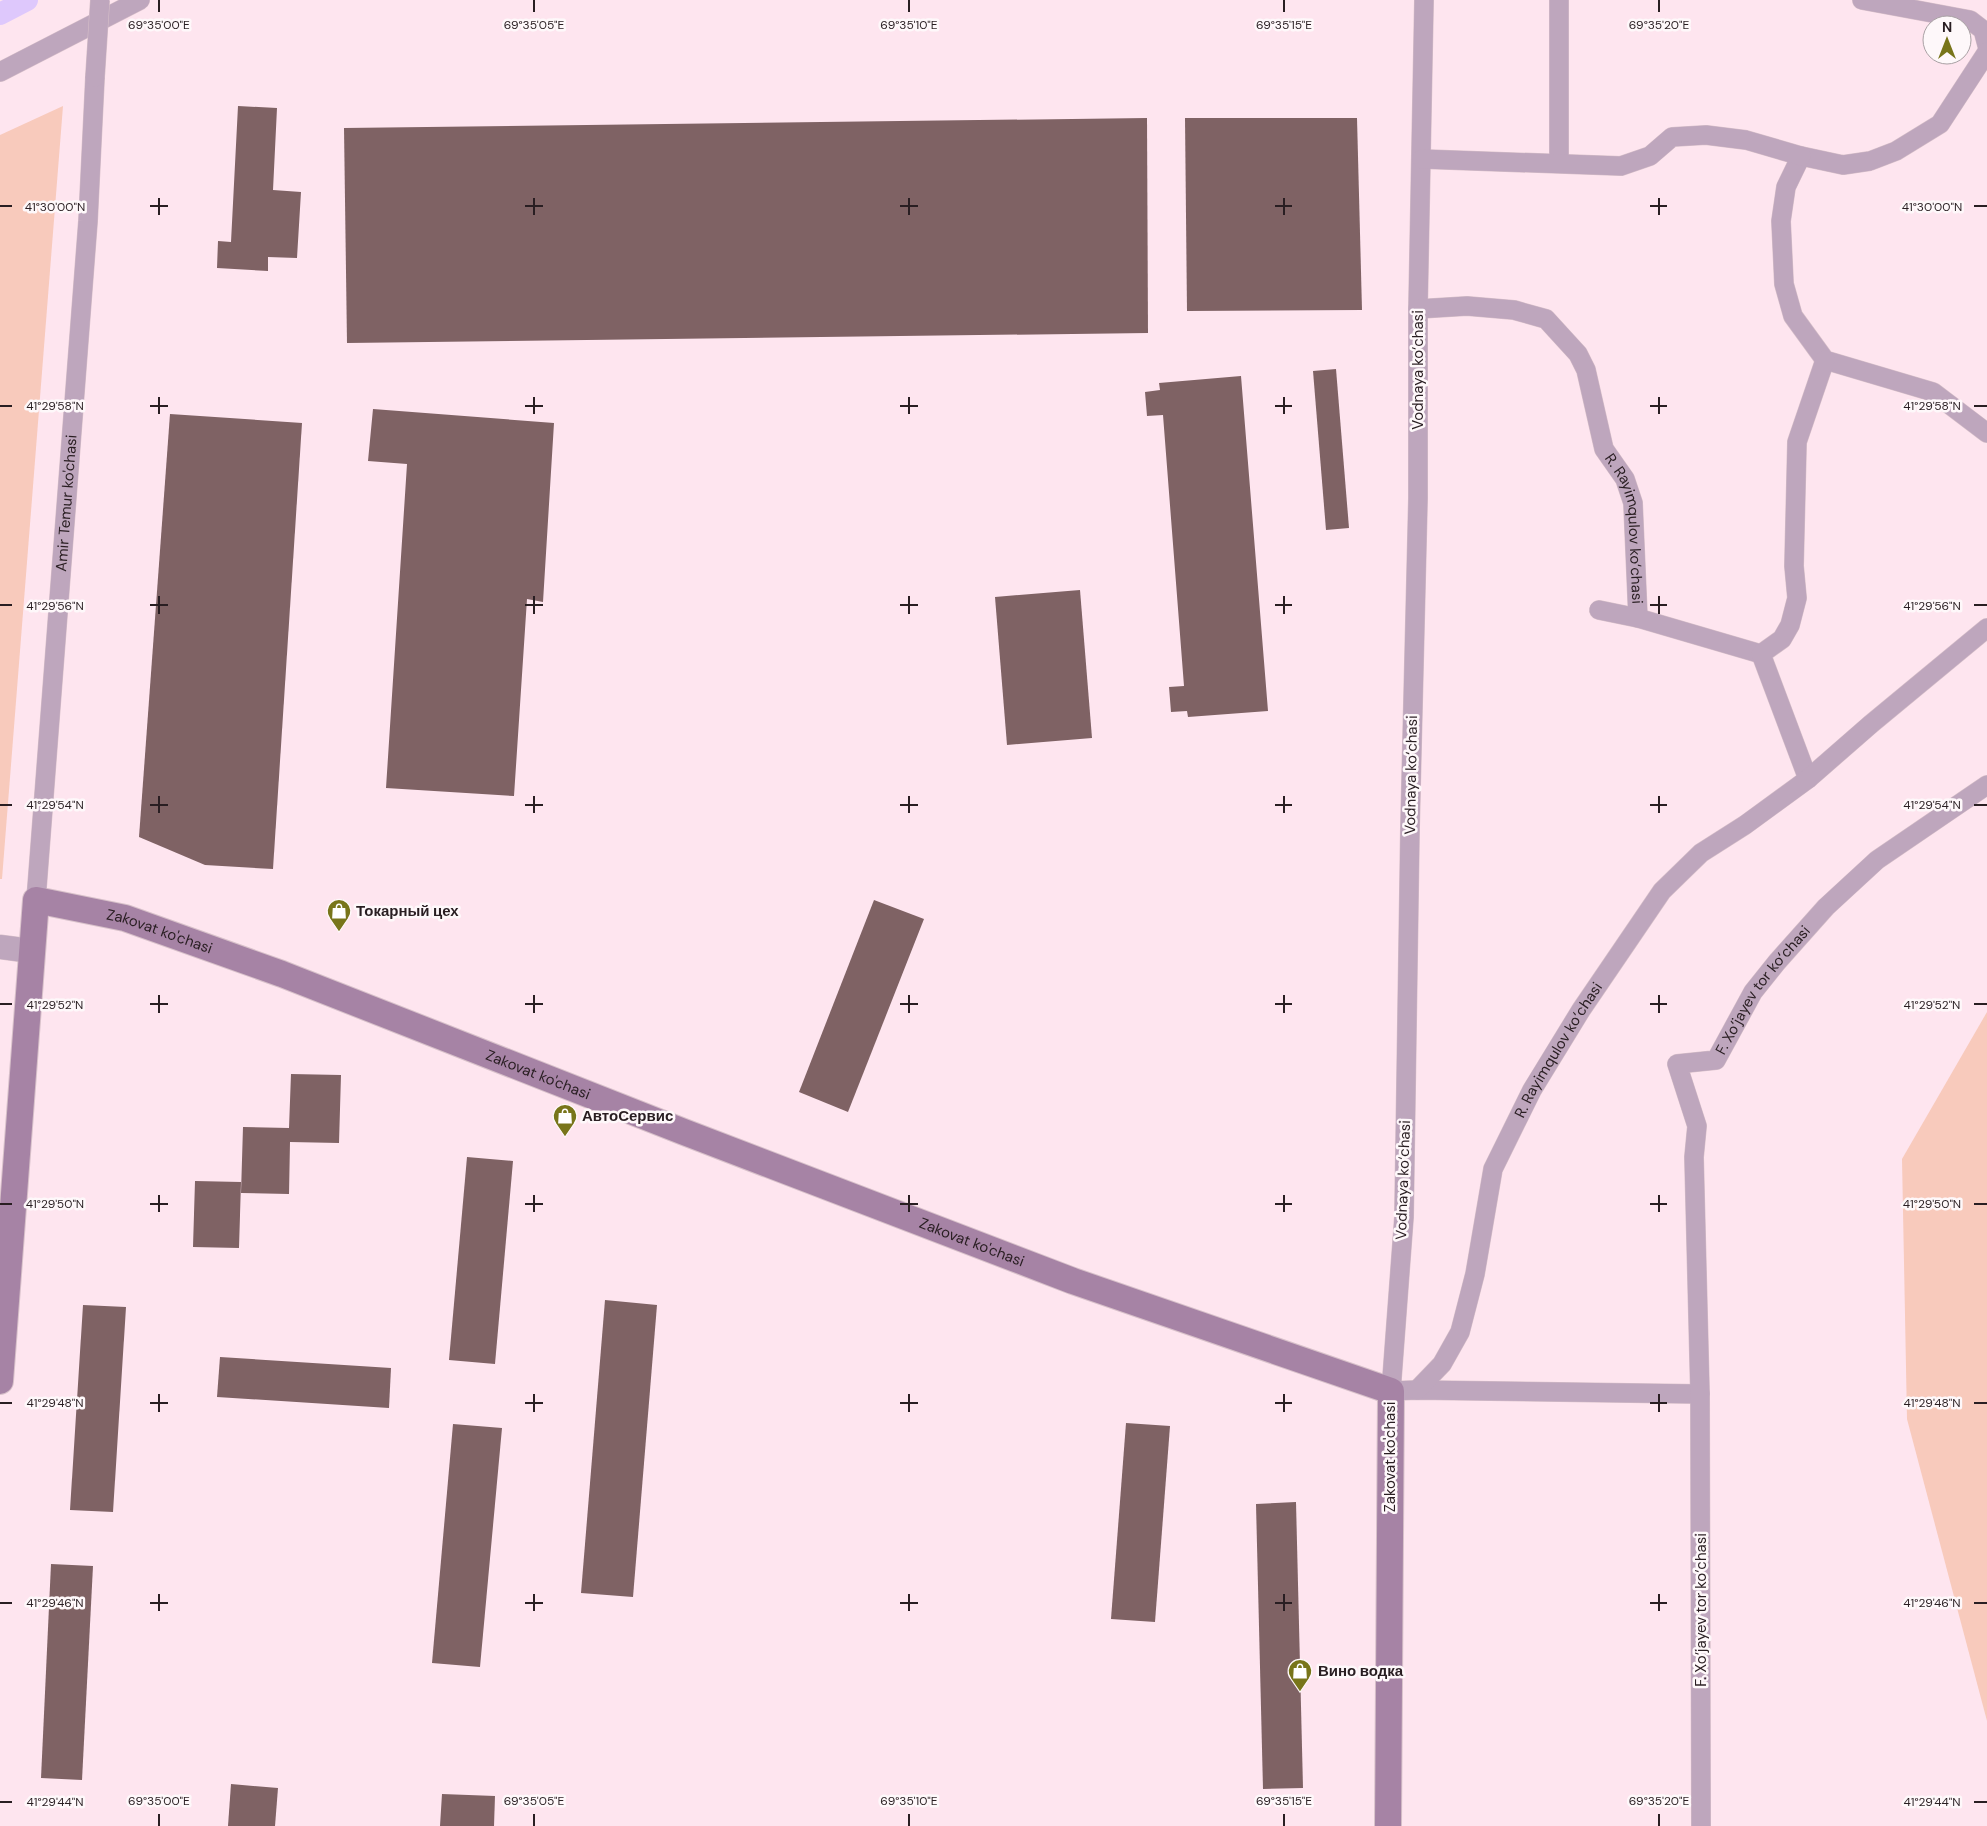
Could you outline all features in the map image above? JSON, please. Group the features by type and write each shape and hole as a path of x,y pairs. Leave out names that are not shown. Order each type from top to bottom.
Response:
{"main road":[{"path":"0,1381 36,900"},
{"name":"Zakovat ko'chasi","path":"36,900 125,918 273,971 1064,1278 1391,1392 1388,1826"}],"street":[{"name":"Amir Temur ko'chasi","path":"36,900 88,221 100,0"},
{"path":"0,72 140,0"},
{"name":"Vodnaya ko‘chasi","path":"1391,1392 1404,1217 1410,827 1418,498 1418,309 1424,0"},
{"path":"1558,0 1558,162"},
{"path":"1862,0 1970,20 1983,30 1987,45"},
{"path":"1422,159 1558,162 1621,166 1650,156 1672,137 1706,135 1746,140 1802,156 1843,165 1870,161 1896,151 1940,124 1987,52"},
{"path":"1802,156 1786,187 1781,221 1784,284 1793,316 1825,360 1933,392 1987,433"},
{"name":"R. Rayimqulov ko‘chasi","path":"1418,309 1467,306 1514,310 1546,319 1578,354 1586,370 1604,449 1625,479 1633,503 1638,618"},
{"path":"1808,779 1761,654 1782,639 1790,624 1797,598 1794,556 1797,442 1825,360"},
{"name":"R. Rayimqulov ko‘chasi","path":"1599,610 1638,618 1761,654"},
{"name":"R. Rayimqulov ko‘chasi","path":"1416,1390 1442,1364 1460,1332 1475,1274 1494,1169 1532,1090 1581,1010 1662,891 1700,853 1744,825 1808,779 1987,628"},
{"name":"F. Xo‘jayev tor ko‘chasi","path":"1701,1826 1700,1394 1694,1157 1697,1126 1677,1064 1716,1060 1753,992 1826,907 1877,860 1987,785"},
{"path":"0,947 32,951"},
{"path":"1391,1392 1416,1390 1700,1394"}],"shaded area":[{"path":"63,106 2,879 0,879 0,135"},
{"path":"1987,1012 1987,1721 1907,1419 1902,1159"}],"building":[{"path":"238,106 277,108 273,190 301,192 297,258 268,257 268,271 217,268 218,241 231,242"},
{"path":"1147,118 1148,333 347,343 344,128"},
{"path":"1185,118 1357,118 1362,310 1187,311"},
{"path":"1336,369 1349,528 1326,530 1313,371"},
{"path":"1241,376 1268,711 1188,717 1187,711 1171,712 1169,687 1184,686 1163,415 1147,416 1145,392 1160,390 1159,383"},
{"path":"373,409 554,423 543,602 527,599 514,796 386,788 407,464 368,461"},
{"path":"170,414 302,423 273,869 205,865 139,837"},
{"path":"1080,590 1092,738 1007,745 995,597"},
{"path":"874,900 924,919 848,1112 799,1092"},
{"path":"291,1074 341,1075 339,1143 290,1142 289,1194 241,1193 243,1127 289,1128"},
{"path":"467,1157 513,1161 495,1364 449,1360"},
{"path":"195,1181 241,1182 239,1248 193,1247"},
{"path":"605,1300 657,1305 633,1597 581,1593"},
{"path":"83,1305 126,1307 113,1512 70,1510"},
{"path":"220,1357 391,1368 389,1408 217,1397"},
{"path":"1126,1423 1170,1426 1155,1622 1111,1619"},
{"path":"453,1424 502,1428 480,1667 432,1663"},
{"path":"1296,1502 1303,1788 1263,1789 1256,1504"},
{"path":"51,1564 93,1566 82,1780 41,1778"},
{"path":"231,1784 278,1788 275,1826 228,1826"},
{"path":"442,1794 495,1796 494,1826 440,1826"}],"waterway":[{"path":"0,14 27,0"}],"place":[{"name":"Токарный цех","path":"339,932"},
{"name":"АвтоСервис","path":"565,1137"},
{"name":"Вино водка","path":"1300,1692"}]}
